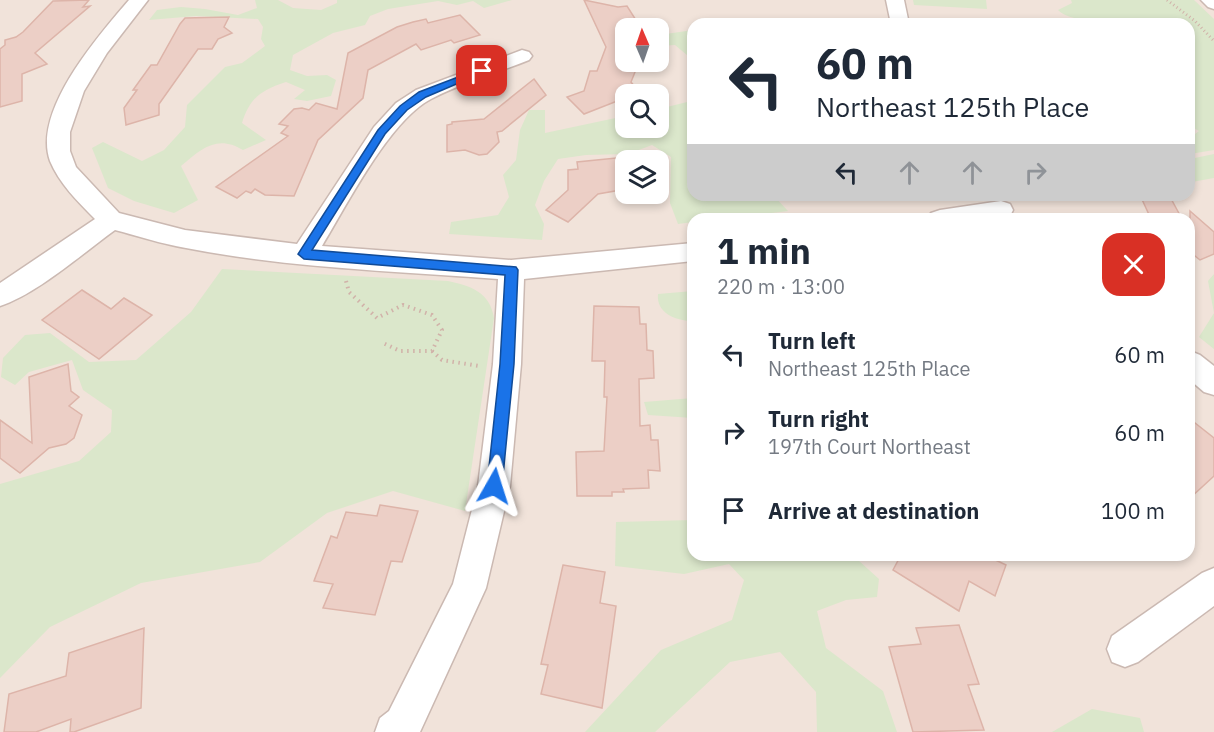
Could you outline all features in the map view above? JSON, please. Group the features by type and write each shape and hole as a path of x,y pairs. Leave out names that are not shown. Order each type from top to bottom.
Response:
{"street":[{"path":"140,0 110,33 81,75 62,115 59,152 73,181 111,220 185,239 304,254 511,270 687,253"},
{"path":"895,0 899,18"},
{"path":"1210,0 1214,3"},
{"path":"304,254 382,132 404,108 423,94 522,56"},
{"path":"973,213 1000,208"},
{"path":"0,296 30,278 111,220"},
{"path":"402,730 469,588 494,486 507,364 511,270"},
{"path":"1195,367 1214,383"},
{"path":"1125,650 1214,585"}],"path":[{"path":"1167,0 1191,18"},
{"path":"1195,21 1214,41"},
{"path":"354,259 346,282 349,292 377,318 403,305 432,313 440,321 442,330 432,351"},
{"path":"383,343 400,351 432,351 442,360 457,364 507,364"}],"shaded area":[{"path":"0,0 1214,0 1214,732 0,732"}],"green space":[{"path":"255,0 278,0 293,8 321,10 337,3 337,0 512,0 484,8 473,1 457,5 438,1 388,9 370,16 365,25 333,33 293,55 290,70 307,76 327,75 336,80 331,96 307,101 294,99 305,90 286,82 258,96 249,107 242,123 266,140 243,150 234,145 217,144 195,154 181,166 198,200 174,213 134,201 108,188 92,148 103,142 142,161 164,150 185,127 187,105 225,67 242,63 265,46 261,39 263,27 258,19 196,16 149,20 157,10 181,7 238,15 257,8"},
{"path":"913,0 986,0 987,9 914,5"},
{"path":"1071,0 1194,0 1214,19 1214,150 1195,153 1195,134 1199,131 1195,129 1195,18 1076,18 1058,10 1072,3"},
{"path":"687,31 687,55 675,45 669,45 669,34"},
{"path":"687,102 687,201 779,201 788,211 687,213 687,223 678,224 670,203 671,157 669,150 660,150 652,145 639,150 615,150 615,154 558,159 544,181 535,205 544,224 542,240 449,234 451,222 498,215 509,197 503,175 516,160 520,130 529,110 545,110 545,133 615,118 615,138 669,138 669,106"},
{"path":"1214,154 1214,178 1195,181 1195,158"},
{"path":"222,269 448,281 472,288 484,296 492,309 494,318 465,511 393,491 327,513 260,562 141,583 50,627 0,678 0,484 79,461 111,432 112,410 83,390 72,360 29,372 15,385 1,377 3,358 25,335 50,333 89,362 136,360 191,312"},
{"path":"1214,274 1214,313 1208,281"},
{"path":"687,292 687,321 674,318 664,311 660,307 658,294"},
{"path":"1214,313 1214,349 1199,337"},
{"path":"687,398 687,418 648,415 644,402"},
{"path":"687,520 687,561 859,561 879,579 877,597 846,600 817,611 826,648 883,691 897,732 817,732 816,692 780,652 730,662 655,732 585,732 661,650 732,620 744,580 729,564 684,574 615,566 616,522"},
{"path":"1092,709 1140,718 1144,732 1052,732"}],"building":[{"path":"89,0 83,7 90,6 35,53 47,64 22,74 22,101 0,107 0,49 5,45 5,40 23,32 53,1"},
{"path":"584,0 618,7 627,6 635,18 615,18 615,72 635,72 631,82 633,84 615,84 615,102 584,114 567,97 584,91 590,71 597,71 606,47"},
{"path":"460,15 480,35 454,43 451,40 421,50 416,44 368,70 363,98 318,140 294,196 265,195 255,189 251,193 246,191 237,198 216,187 288,136 281,133 288,126 279,124 294,109 309,110 316,103 337,109 348,53 397,27 426,19 428,23"},
{"path":"229,17 224,27 232,33 218,39 212,49 198,49 159,104 159,115 126,125 124,108 137,90 133,90 151,65 157,65 185,18"},
{"path":"534,79 546,95 502,131 497,132 499,142 487,154 479,155 465,150 447,152 447,125 452,122 484,119"},
{"path":"615,158 615,191 598,194 568,222 546,210 568,190 568,170 578,169 577,162"},
{"path":"1143,201 1172,201 1179,213 1148,213"},
{"path":"1195,215 1214,232 1214,254 1200,260 1195,256"},
{"path":"82,290 111,309 124,298 152,315 99,359 42,320"},
{"path":"594,306 639,307 640,324 646,324 647,350 653,351 654,378 639,379 640,426 650,425 651,440 658,440 660,471 648,470 649,488 623,489 624,492 612,492 612,496 577,496 576,452 604,451 607,397 604,397 605,361 592,361"},
{"path":"68,364 71,391 79,397 69,406 82,415 74,438 66,444 49,448 20,473 0,458 0,420 32,443 29,377"},
{"path":"1195,423 1214,438 1214,476 1195,493"},
{"path":"380,505 418,511 402,562 391,561 375,615 323,608 333,584 314,581 331,536 337,538 346,512 377,516"},
{"path":"898,561 998,561 1006,565 995,596 969,581 959,611 893,570"},
{"path":"563,565 605,572 600,603 616,606 602,708 541,694 548,665 541,664"},
{"path":"959,625 979,684 968,685 984,730 913,732 889,647 921,644 916,628"},
{"path":"144,628 141,708 74,732 70,732 71,719 36,732 4,732 9,694 66,676 69,653"}],"route":[{"path":"482,71 423,94 404,108 382,132 304,254 511,270 507,364 494,486"}]}
